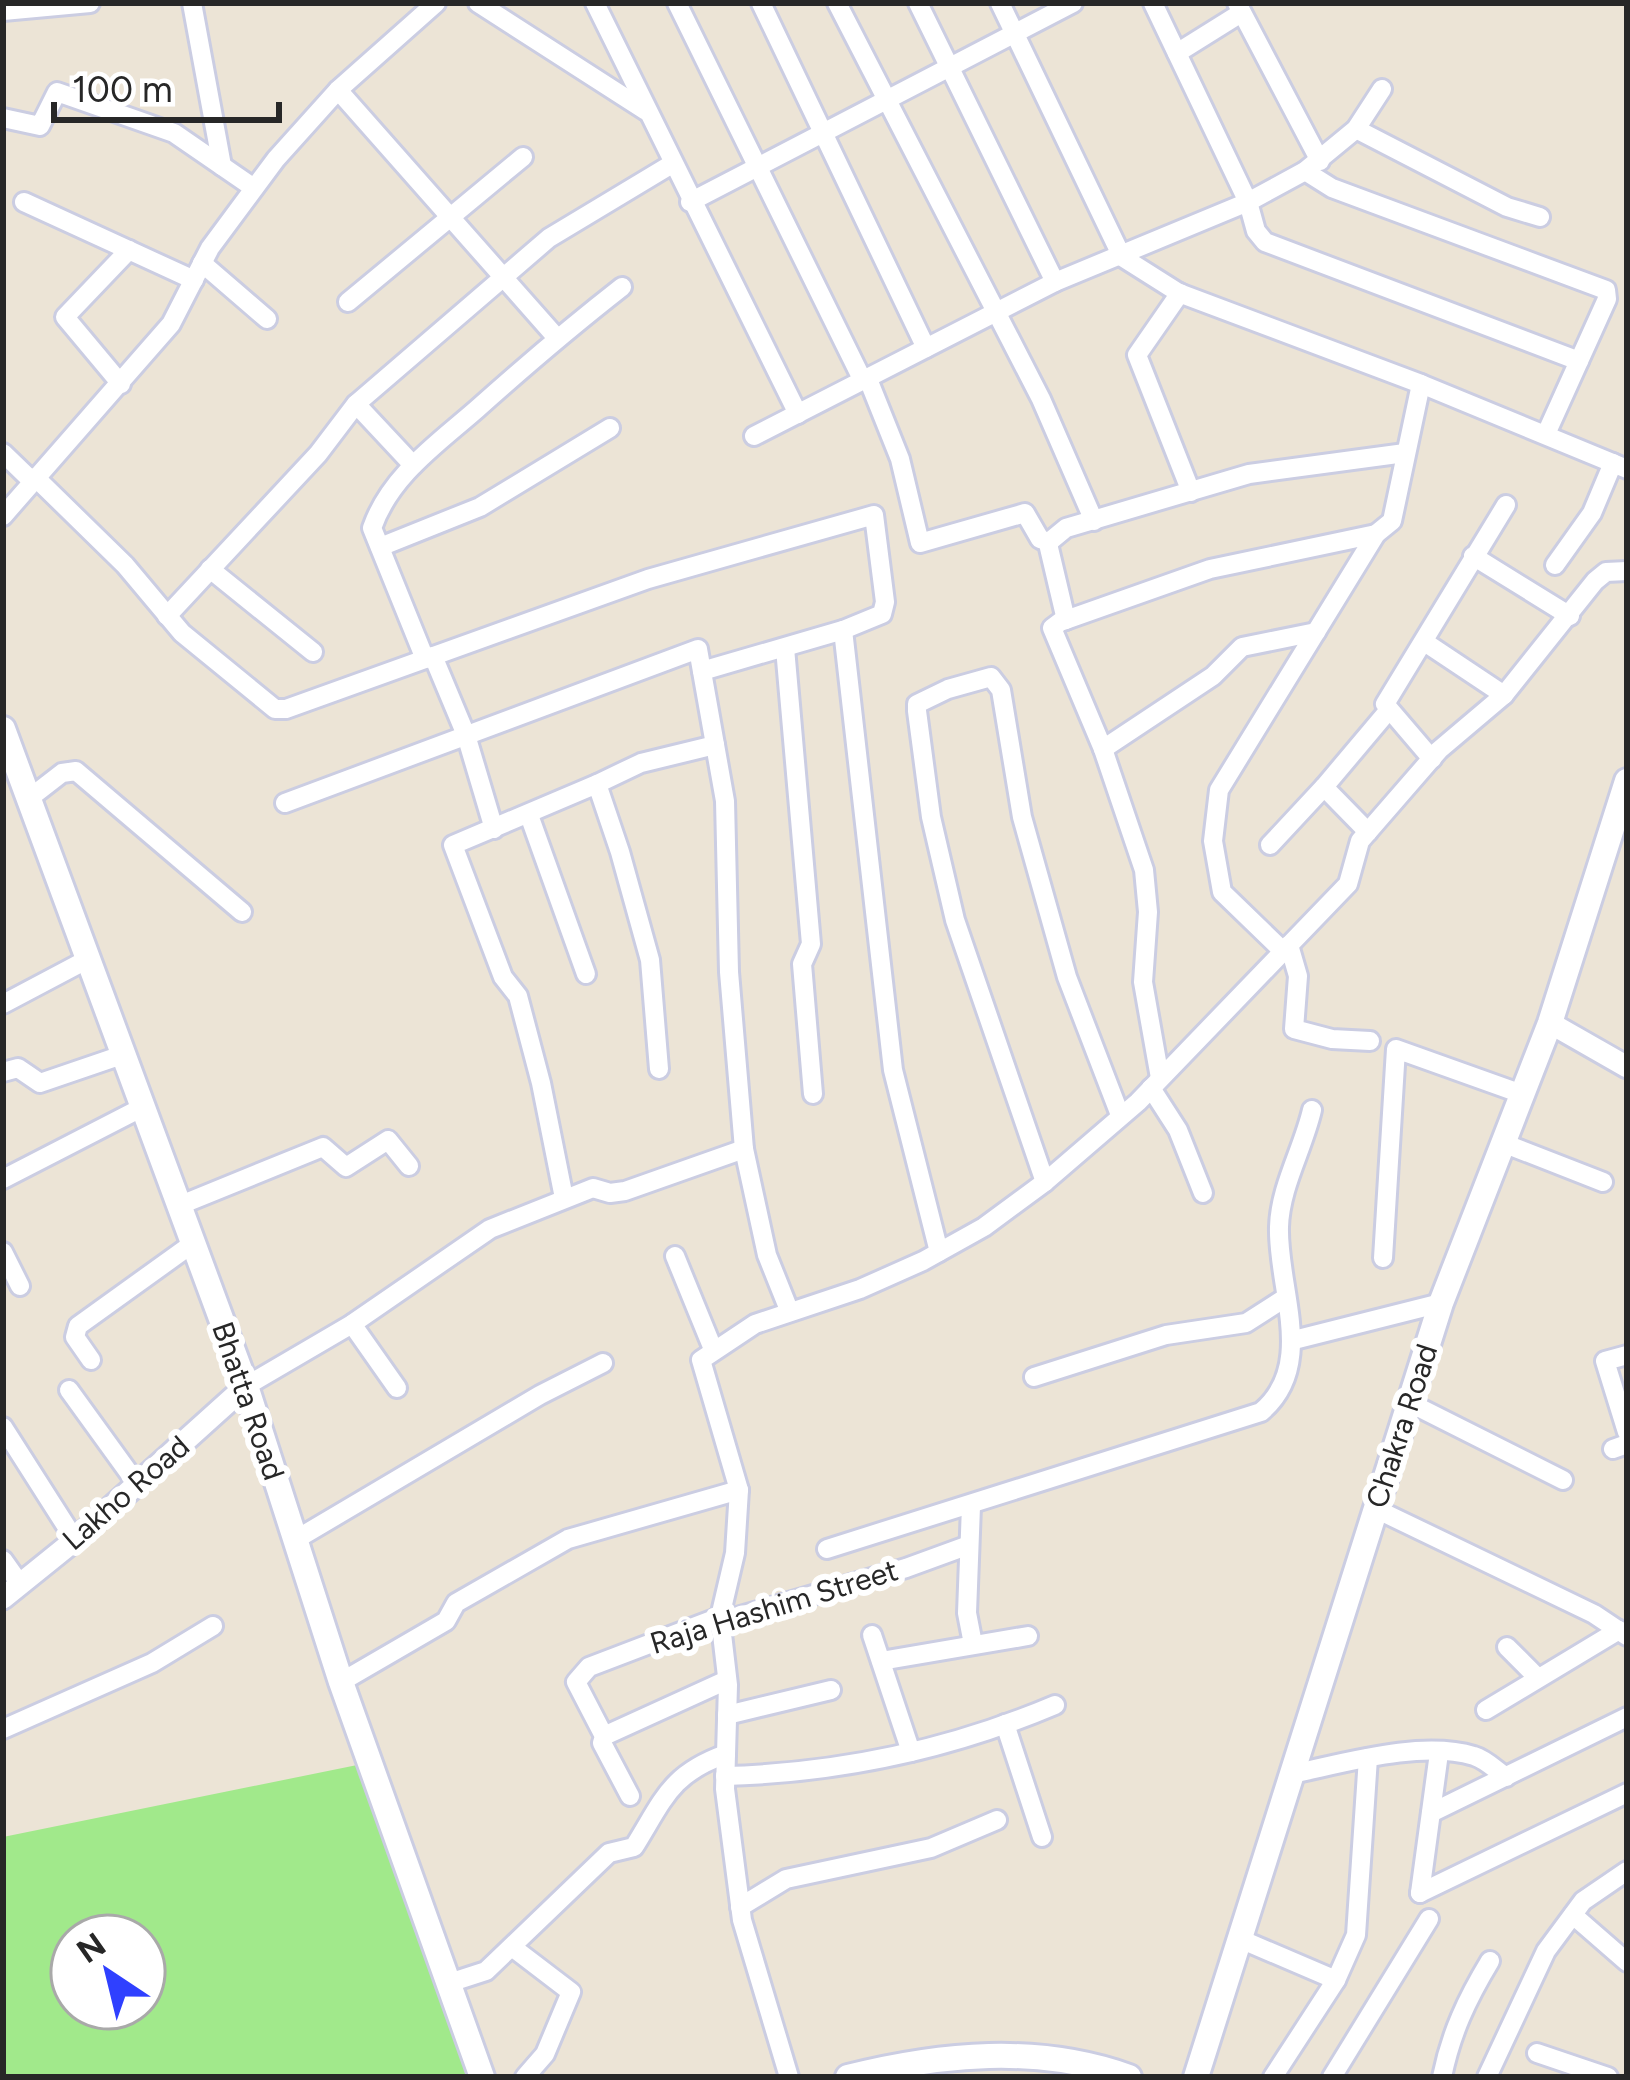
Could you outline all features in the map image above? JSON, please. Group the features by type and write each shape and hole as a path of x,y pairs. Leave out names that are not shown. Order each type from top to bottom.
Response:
{"main road":[{"name":"Bhatta Road","path":"3,729 246,1386 341,1682 482,2077"},
{"name":"Chakra Road","path":"1196,2077 1441,1303 1550,1023 1627,781"},
{"path":"848,2077 887,2067 999,2054 1088,2062 1129,2077"}],"street":[{"path":"3,11 90,3"},
{"path":"193,3 222,166"},
{"path":"3,516 171,325 198,272 254,188 338,90 436,3"},
{"path":"478,3 647,112"},
{"path":"595,3 798,414"},
{"path":"677,3 865,380 900,459 920,543 1025,513 1040,539 1049,542"},
{"path":"761,3 926,348"},
{"path":"837,3 1041,399 1094,521"},
{"path":"918,3 1055,282"},
{"path":"1000,3 1122,257 1180,293 1620,466 1555,565"},
{"path":"690,202 1073,3"},
{"path":"1153,3 1265,242 1579,361"},
{"path":"1177,53 1239,8 1312,166 1332,188 1606,290 1607,299 1546,434"},
{"path":"754,436 1055,282 1248,202 1312,166 1356,129 1382,89"},
{"path":"338,90 556,338"},
{"path":"3,118 40,126 57,92 174,133 254,188"},
{"path":"1356,129 1507,207 1540,217"},
{"path":"348,302 523,157"},
{"path":"166,616 318,454 356,404 549,238 672,164"},
{"path":"24,202 129,250 198,272 267,319"},
{"path":"121,384 65,316 129,250"},
{"path":"494,829 466,735 372,528 380,505 413,465 556,338 622,287"},
{"path":"1180,293 1137,355 1191,492"},
{"path":"1370,1040 1332,1039 1294,1029 1298,976 1286,948 1222,892 1213,841 1219,790 1376,534 1392,521 1421,384"},
{"path":"356,404 413,465"},
{"path":"380,547 480,507 610,428"},
{"path":"3,453 150,591 166,616 275,709 286,709 648,579 874,515 885,602 882,614 702,671"},
{"path":"1049,542 1066,529 1249,474 1405,453"},
{"path":"1432,758 1385,704 1506,506"},
{"path":"1203,1193 1155,1083 1143,982 1148,912 1144,870 1103,749 1052,628 1210,569 1376,534"},
{"path":"1049,542 1066,620"},
{"path":"1473,556 1570,616"},
{"path":"210,569 313,652"},
{"path":"789,2077 740,1907 725,1776 728,1680 720,1617 734,1553 739,1490 700,1360 755,1324 860,1288 939,1252 984,1227 1045,1182 1155,1083 1348,884 1360,841 1432,758 1504,695 1594,581 1606,572 1627,571"},
{"path":"843,630 893,1070 939,1252"},
{"path":"1103,749 1214,676 1249,643 1316,632"},
{"path":"1426,643 1504,695"},
{"path":"784,648 811,944 802,964 813,1094"},
{"path":"285,803 698,649 724,801 729,972 744,1149 767,1255 789,1310"},
{"path":"1045,1182 955,920 931,817 917,711 917,704 929,697 992,677 1001,690 1022,818 1067,977 1120,1115"},
{"path":"1270,845 1388,711"},
{"path":"563,1198 518,996 500,970 453,845 641,763 715,745"},
{"path":"31,797 62,773 76,771 242,912"},
{"path":"596,784 650,960 659,1070"},
{"path":"1324,787 1368,832"},
{"path":"529,815 586,974"},
{"path":"3,1004 90,958"},
{"path":"1550,1023 1627,1066"},
{"path":"1383,1258 1396,1049 1522,1094"},
{"path":"3,1072 18,1068 40,1084 124,1054"},
{"path":"3,1179 143,1107"},
{"path":"827,1549 1261,1412 1276,1399 1294,1340 1279,1226 1287,1183 1303,1148 1312,1111"},
{"path":"178,1206 323,1147 346,1167 388,1140 410,1166"},
{"path":"1503,1143 1603,1182"},
{"path":"246,1386 352,1324 490,1229 598,1186 610,1193 626,1191 744,1149"},
{"path":"91,1360 74,1336 78,1326 193,1244"},
{"path":"3,1252 20,1286"},
{"path":"675,1256 713,1349"},
{"path":"1034,1377 1166,1335 1246,1322 1285,1298"},
{"path":"1294,1340 1441,1303"},
{"path":"352,1324 397,1388"},
{"path":"1627,1355 1605,1361 1627,1432"},
{"path":"295,1540 540,1395 603,1363"},
{"name":"Lakho Road","path":"11,1591 75,1540 246,1386"},
{"path":"69,1390 137,1484"},
{"path":"1409,1403 1563,1480"},
{"path":"3,1426 75,1540"},
{"path":"341,1682 446,1621 456,1604 568,1539 739,1490"},
{"path":"970,1506 967,1612 974,1644"},
{"path":"1376,1509 1594,1614 1623,1633 1486,1710"},
{"name":"Raja Hashim Street","path":"604,1736 576,1682 589,1667 720,1617 758,1611 968,1545"},
{"path":"3,1560 11,1591"},
{"path":"3,1729 152,1663 213,1626"},
{"path":"872,1634 911,1752"},
{"path":"881,1661 1028,1636"},
{"path":"1507,1647 1538,1678"},
{"path":"630,1796 602,1744 604,1736 728,1680"},
{"path":"727,1715 831,1690"},
{"path":"725,1776 782,1774 964,1741 1055,1705"},
{"path":"1431,1813 1627,1717"},
{"path":"1005,1724 1042,1837"},
{"path":"1292,1774 1392,1754 1439,1753 1478,1756 1506,1777"},
{"path":"1439,1753 1420,1893 1627,1793"},
{"path":"449,1983 486,1971 609,1852 634,1847 674,1783 692,1766 726,1754"},
{"path":"1273,2077 1336,1980 1356,1935 1368,1758"},
{"path":"740,1907 786,1879 931,1848 997,1820"},
{"path":"1486,2077 1546,1952 1583,1901 1627,1871"},
{"path":"1573,1915 1627,1962"},
{"path":"1332,2077 1429,1919"},
{"path":"1240,1939 1336,1980"},
{"path":"512,1947 572,1992 545,2054 525,2077"},
{"path":"1442,2077 1466,2000 1490,1961"},
{"path":"1537,2053 1608,2077"}],"green space":[{"path":"372,1762 483,2077 3,2077 3,1837"}]}
